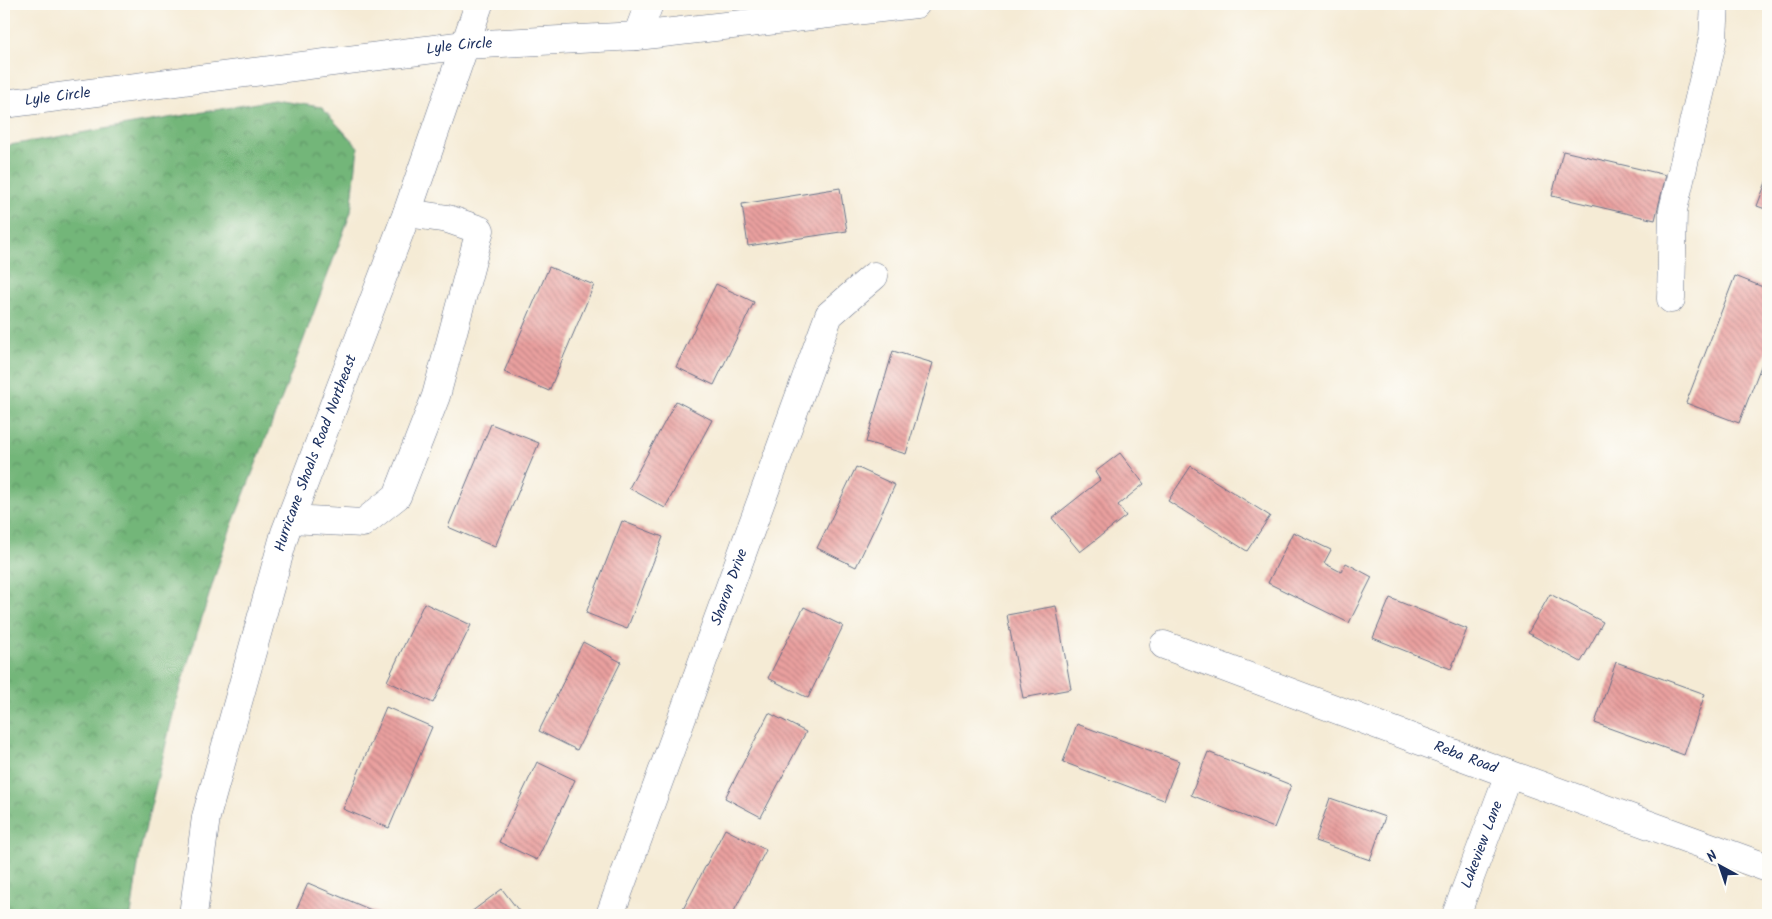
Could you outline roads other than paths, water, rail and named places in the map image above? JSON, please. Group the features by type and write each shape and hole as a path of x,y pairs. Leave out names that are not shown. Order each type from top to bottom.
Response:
{"street":[{"name":"Hurricane Shoals Road Northeast","path":"193,915 206,817 285,533 407,213 479,4"},
{"path":"637,36 649,4"},
{"name":"Lyle Circle","path":"4,104 465,45 637,36 916,4"},
{"path":"1672,300 1674,210 1713,38 1715,4"},
{"path":"291,519 363,523 397,496 436,396 480,230 448,219 407,213"},
{"name":"Sharon Drive","path":"610,915 829,315 874,276"},
{"name":"Reba Road","path":"1164,645 1509,774 1768,868"},
{"name":"Lakeview Lane","path":"1456,915 1509,774"}]}
